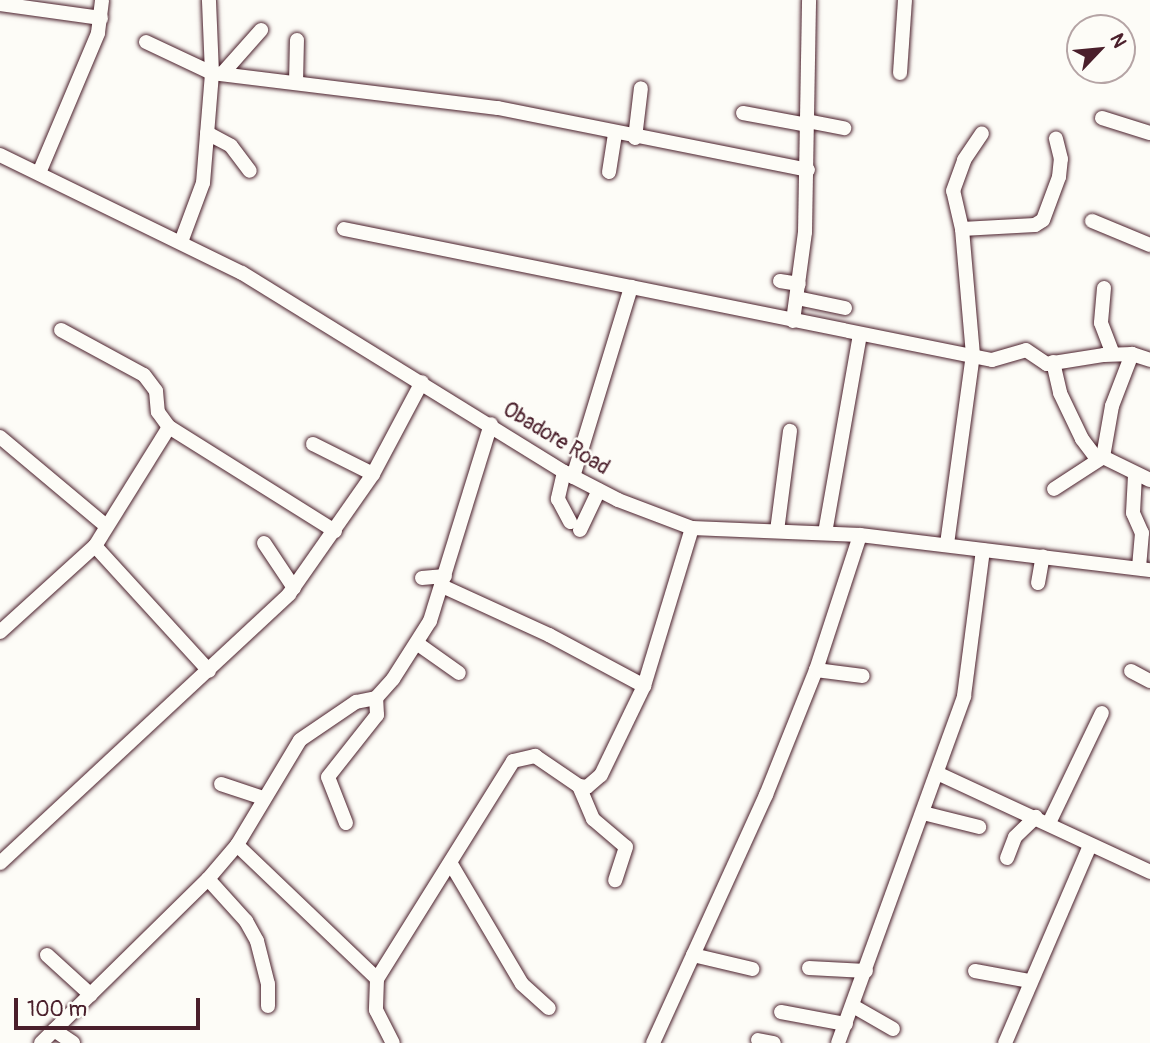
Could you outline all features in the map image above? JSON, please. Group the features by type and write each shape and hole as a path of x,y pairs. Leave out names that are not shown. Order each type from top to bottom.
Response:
{"street":[{"path":"39,173 101,18 102,0"},
{"path":"181,242 203,183 207,133 217,74 209,0"},
{"path":"793,321 808,170 809,0"},
{"path":"900,73 905,0"},
{"path":"0,4 101,18"},
{"path":"217,74 261,30"},
{"path":"296,83 297,40"},
{"path":"146,42 217,74 498,108 615,134 808,170"},
{"path":"635,138 641,88"},
{"path":"743,113 844,128"},
{"path":"1102,118 1150,133"},
{"path":"207,133 231,146 250,171"},
{"path":"947,544 972,355 962,229 953,191 964,160 982,133"},
{"path":"609,172 615,134"},
{"path":"962,229 1035,225 1043,220 1059,177 1061,159 1056,139"},
{"name":"Obadore Road","path":"0,155 242,273 422,382 568,475 692,528 860,535 1144,569"},
{"path":"1092,221 1150,245"},
{"path":"344,229 992,360 1026,350 1047,363 1113,354 1132,354 1150,360"},
{"path":"780,281 798,291 845,308"},
{"path":"599,490 575,526 558,499 631,287"},
{"path":"1104,288 1101,323 1113,354"},
{"path":"61,330 144,374 156,391 158,412 169,427 335,531"},
{"path":"825,533 860,334"},
{"path":"1054,489 1101,458 1112,406 1132,354"},
{"path":"1053,362 1060,393 1082,439 1101,458 1150,481"},
{"path":"0,863 209,671 294,588 373,474 422,382"},
{"path":"41,1043 208,879 237,845 262,798 300,740 319,723 356,702 376,698 418,644 443,581 491,425"},
{"path":"0,632 95,546 169,427"},
{"path":"777,531 790,431"},
{"path":"0,437 106,526"},
{"path":"313,444 373,474"},
{"path":"1135,474 1133,513 1142,533 1144,569"},
{"path":"393,1043 376,1010 377,979 513,761 520,757 535,756 579,786 587,788 601,775 644,686 692,528"},
{"path":"653,1043 766,795 816,670 860,535"},
{"path":"264,543 294,588"},
{"path":"95,546 209,671"},
{"path":"838,1043 923,813 969,676 983,550"},
{"path":"1038,583 1043,556"},
{"path":"422,578 443,581 644,686"},
{"path":"418,644 459,673"},
{"path":"816,670 863,676"},
{"path":"1130,671 1150,681"},
{"path":"346,823 328,777 377,715 376,698"},
{"path":"1007,858 1015,837 1043,820 1102,713"},
{"path":"937,773 1150,872"},
{"path":"221,783 262,798"},
{"path":"579,786 593,819 626,847 615,880"},
{"path":"923,813 979,827"},
{"path":"237,845 377,979"},
{"path":"1005,1043 1090,846"},
{"path":"451,864 522,984 549,1008"},
{"path":"208,879 246,921 257,941 268,984 268,1006"},
{"path":"47,955 91,995"},
{"path":"693,955 752,969"},
{"path":"809,968 866,971"},
{"path":"975,971 1030,981"},
{"path":"853,1006 893,1029"},
{"path":"781,1012 846,1024"},
{"path":"54,1030 73,1043"},
{"path":"758,1040 774,1043"}]}
